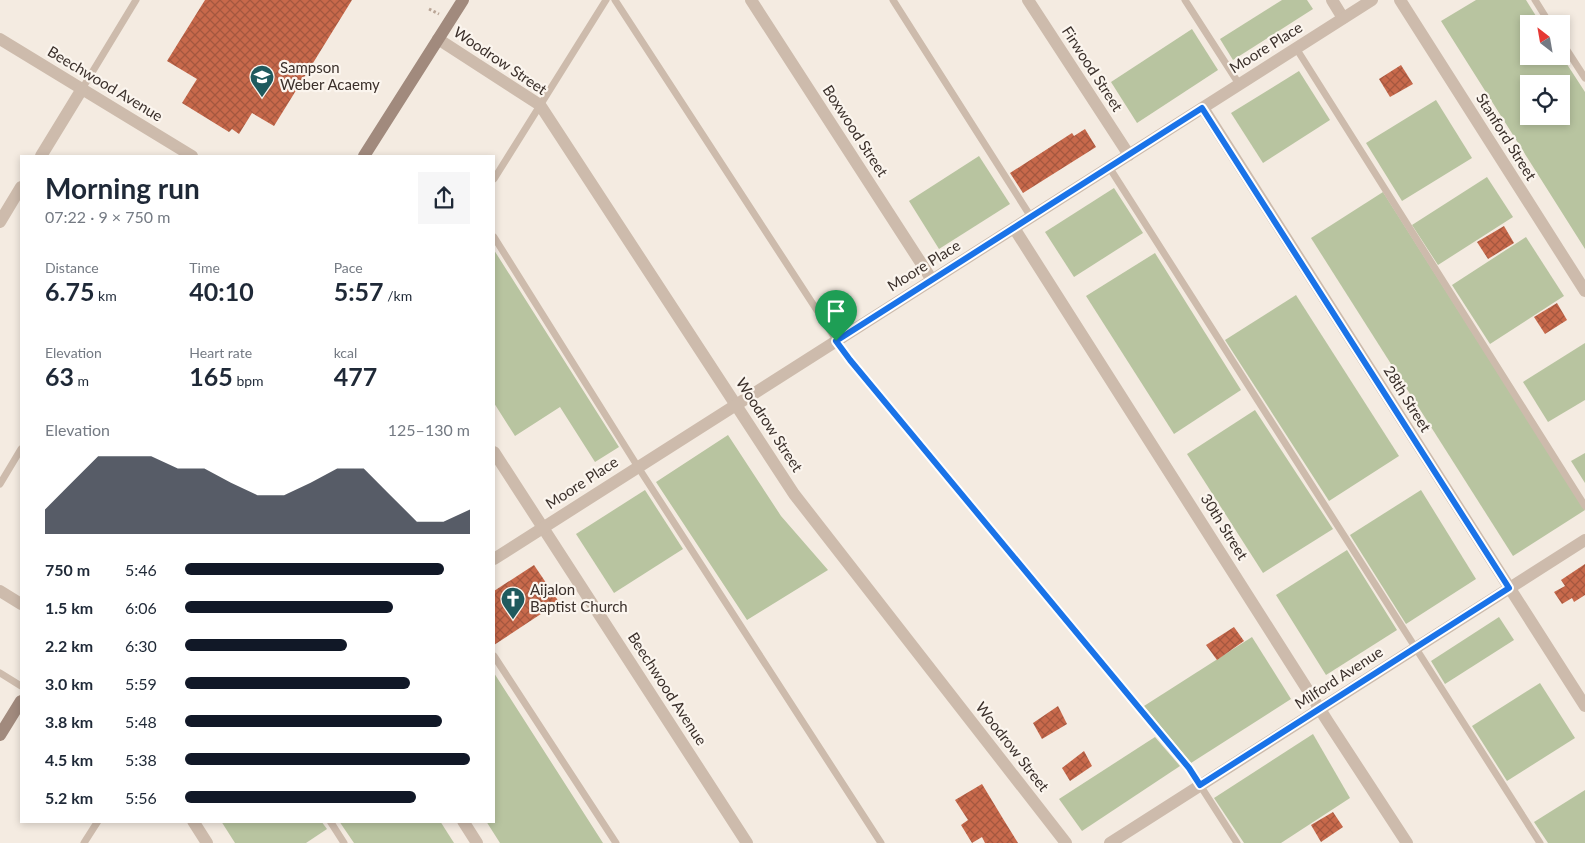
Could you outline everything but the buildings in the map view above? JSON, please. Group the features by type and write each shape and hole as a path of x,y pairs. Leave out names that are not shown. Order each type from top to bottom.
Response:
{"street":[{"path":"365,155 463,0"},
{"name":"Boxwood Street","path":"751,0 932,280"},
{"name":"Firwood Street","path":"1028,0 1129,154"},
{"path":"1332,0 1344,18"},
{"name":"Moore Place","path":"495,559 1372,0"},
{"name":"Stanford Street","path":"1400,0 1585,291"},
{"name":"Beechwood Avenue","path":"0,39 190,155"},
{"name":"Woodrow Street","path":"438,39 540,105 794,494 1066,843"},
{"path":"41,155 82,89"},
{"name":"28th Street","path":"1202,108 1585,706"},
{"path":"0,222 20,189"},
{"name":"30th Street","path":"1014,228 1406,843"},
{"name":"Beechwood Avenue","path":"495,454 747,843"},
{"name":"Milford Avenue","path":"1110,843 1585,540"},
{"path":"0,591 20,603"},
{"path":"0,735 20,703"},
{"path":"194,823 207,843"},
{"path":"463,823 477,843"}],"lane":[{"path":"82,89 136,0"},
{"path":"495,177 606,0"},
{"path":"615,0 850,360 1189,768 1237,843"},
{"path":"893,0 1032,217"},
{"path":"1185,0 1239,84"},
{"path":"1535,0 1544,15"},
{"path":"1296,48 1585,506"},
{"path":"1570,55 1585,78"},
{"path":"1109,167 1540,843"},
{"path":"495,239 638,467 881,843"},
{"path":"0,484 20,451"},
{"path":"495,658 616,843"},
{"path":"0,674 20,685"},
{"path":"84,843 97,823"},
{"path":"331,823 344,843"}],"path":[{"path":"428,9 433,11"}],"green space":[{"path":"1282,0 1307,0 1313,9 1233,60 1220,39"},
{"path":"1476,0 1526,0 1535,15 1520,15 1520,65 1567,65 1585,92 1585,249 1441,21"},
{"path":"1192,29 1218,70 1137,123 1111,82"},
{"path":"1299,71 1330,120 1263,163 1231,113"},
{"path":"1436,100 1472,158 1402,201 1366,143"},
{"path":"979,156 1010,204 939,249 909,201"},
{"path":"1487,177 1513,217 1438,265 1412,225"},
{"path":"1114,188 1143,233 1074,277 1045,232"},
{"path":"1383,192 1585,510 1513,556 1311,238"},
{"path":"1526,237 1564,296 1490,344 1452,285"},
{"path":"495,252 619,447 595,462 560,407 515,436 495,405"},
{"path":"1155,253 1241,390 1174,434 1086,296"},
{"path":"1296,295 1399,456 1329,501 1225,340"},
{"path":"1585,343 1585,400 1548,422 1523,382"},
{"path":"1255,410 1333,529 1263,573 1187,454"},
{"path":"728,435 781,516 828,570 747,620 656,482"},
{"path":"1585,453 1585,483 1571,461"},
{"path":"645,490 683,549 614,593 576,534"},
{"path":"1421,490 1476,579 1406,624 1350,535"},
{"path":"1347,550 1397,630 1326,675 1276,595"},
{"path":"1499,617 1514,640 1445,684 1431,661"},
{"path":"1252,637 1291,699 1191,763 1144,706"},
{"path":"495,675 603,843 500,843 487,823 495,823"},
{"path":"1540,683 1575,738 1507,781 1472,726"},
{"path":"1313,734 1350,798 1281,843 1244,843 1214,798"},
{"path":"1155,737 1180,766 1082,831 1059,799"},
{"path":"1585,790 1585,843 1548,843 1534,822"},
{"path":"222,823 322,823 327,829 306,843 235,843"},
{"path":"340,823 441,823 454,843 354,843"}],"place":[{"name":"Sampson Weber Acaemy","path":"262,98"},
{"name":"Aijalon Baptist Church","path":"513,620"}],"route":[{"path":"1202,108 1509,588 1200,785 1189,768 836,341 1202,108"}]}
